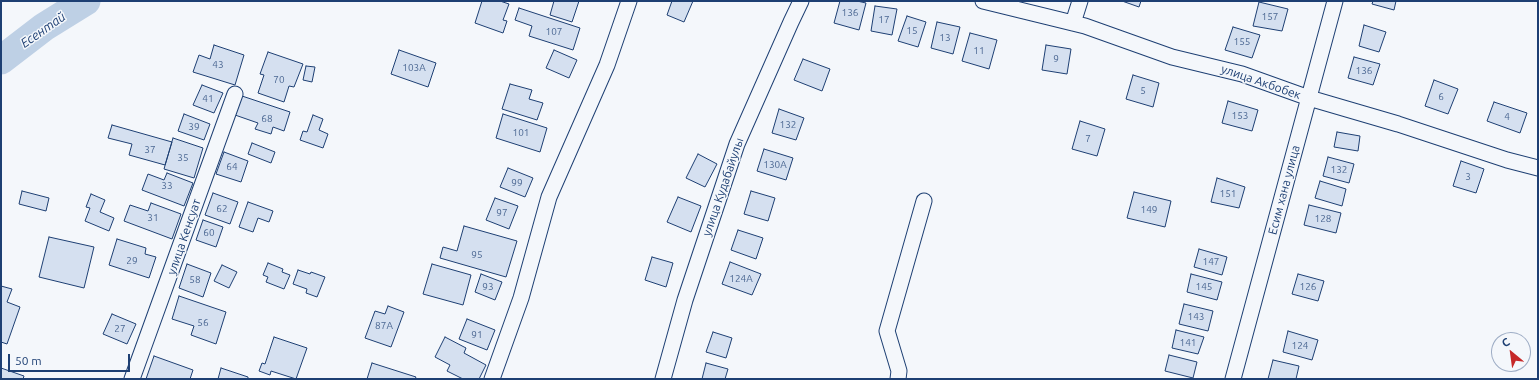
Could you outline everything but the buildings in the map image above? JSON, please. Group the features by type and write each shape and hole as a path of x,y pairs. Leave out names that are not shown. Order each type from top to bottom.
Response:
{"street":[{"path":"492,379 521,298 549,197 607,65 629,1"},
{"name":"улица Кудабайулы","path":"663,379 685,300 737,144 801,1"},
{"name":"улица Акбобек","path":"983,1 1085,26 1172,57 1242,74 1309,98 1398,124 1507,160 1538,168"},
{"path":"1073,23 1080,1"},
{"name":"Есим хана улица","path":"1232,379 1335,1"},
{"name":"улица Кенсуат","path":"132,379 234,94"},
{"path":"898,379 900,371 887,331 924,201"}],"waterway":[{"name":"Есентай","path":"1,60 44,27 86,1"}]}
